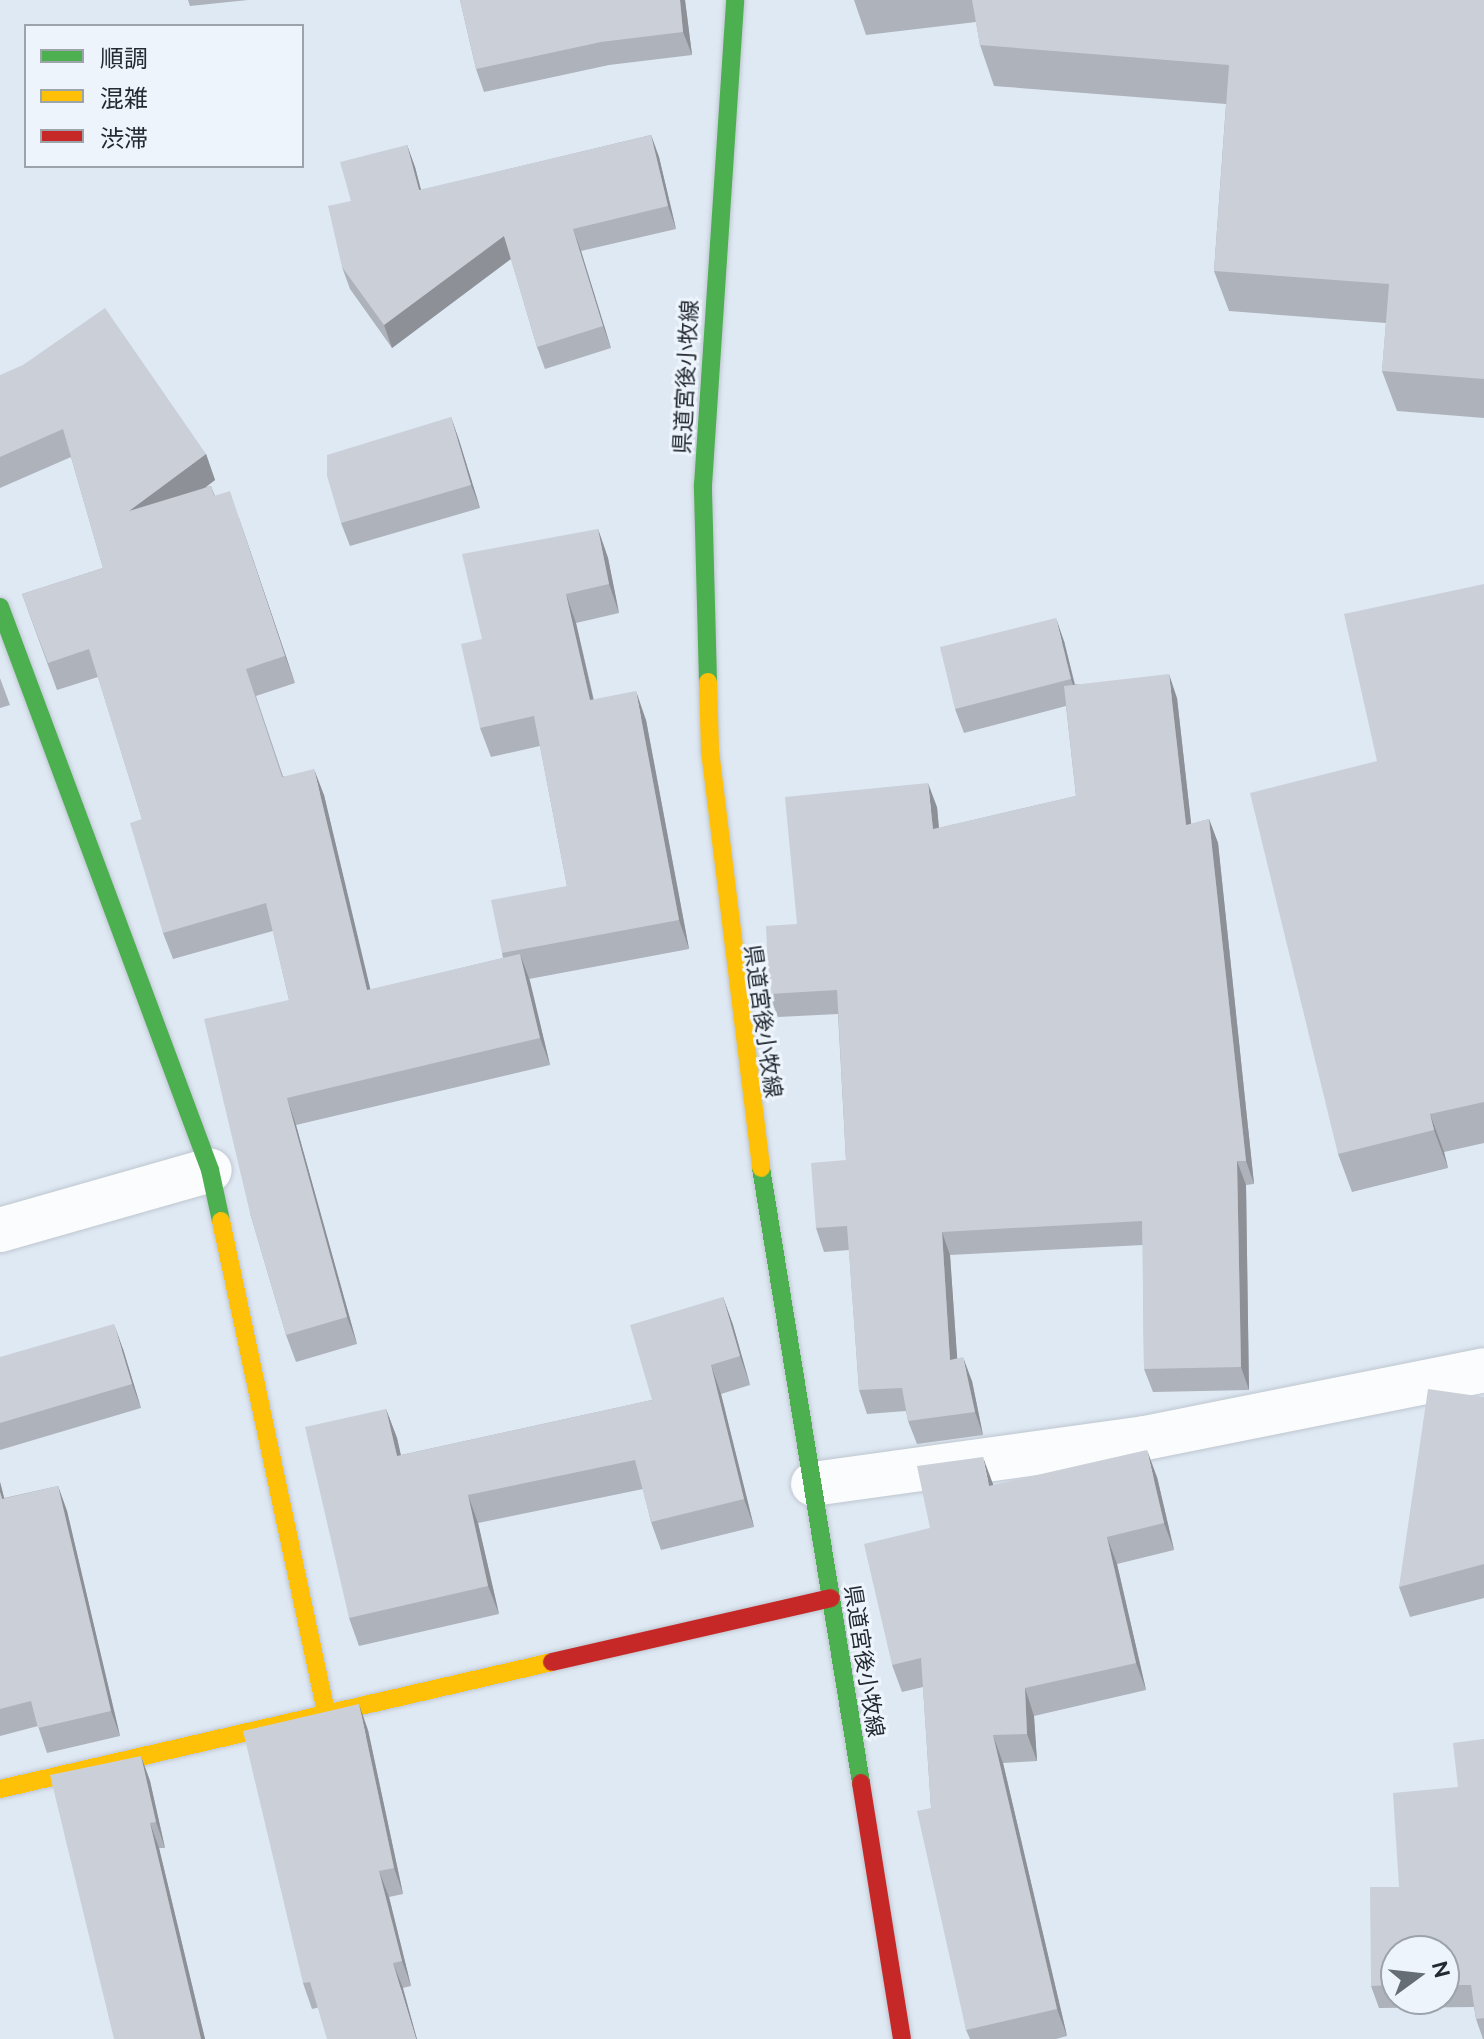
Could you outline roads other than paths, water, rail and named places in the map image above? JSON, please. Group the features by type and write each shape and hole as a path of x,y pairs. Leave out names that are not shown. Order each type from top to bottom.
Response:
{"main road":[{"name":"県道宮後小牧線","path":"735,0 703,485 706,697 745,1069 902,2039"},
{"path":"0,607 210,1170 326,1712"},
{"path":"0,1789 831,1598"}],"street":[{"path":"0,1230 210,1170"},
{"path":"813,1484 1145,1438 1484,1370"}]}
